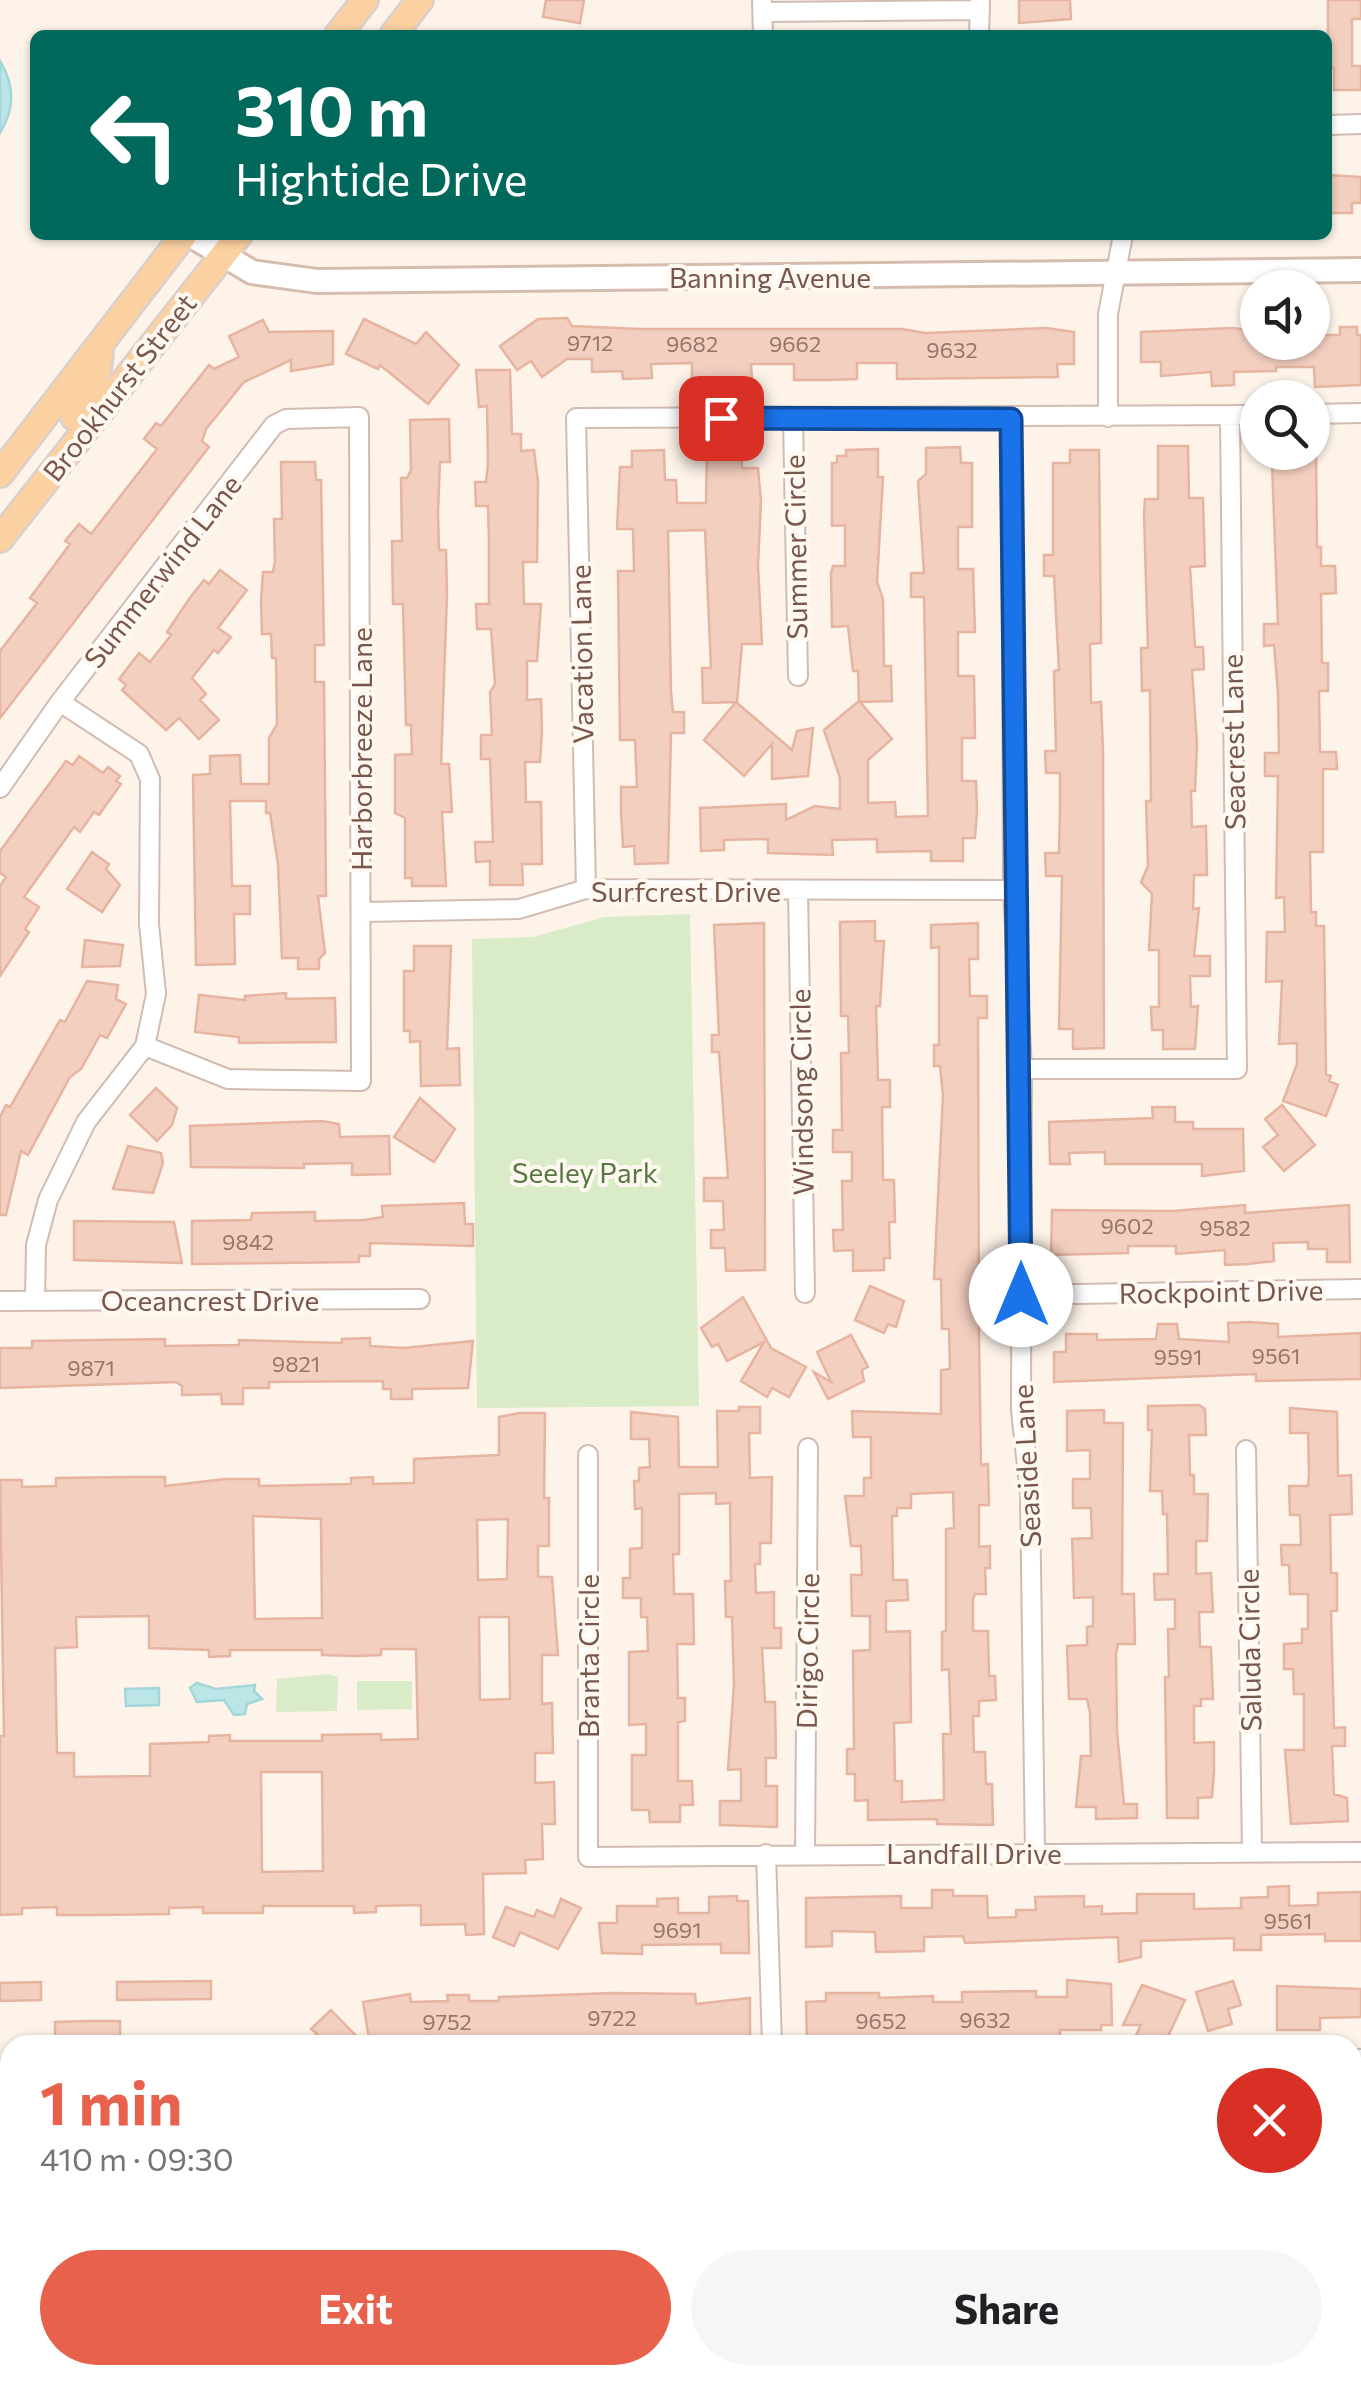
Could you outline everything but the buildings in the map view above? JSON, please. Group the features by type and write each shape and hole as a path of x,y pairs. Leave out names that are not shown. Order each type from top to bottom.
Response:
{"main road":[{"path":"342,30 365,0"},
{"path":"397,30 420,0"},
{"name":"Brookhurst Street","path":"0,474 183,240"},
{"name":"Brookhurst Street","path":"2,535 235,240"},
{"path":"2,535 0,520 4,507 94,391 100,371 100,344"}],"street":[{"path":"763,6 980,5"},
{"path":"1332,126 1361,124"},
{"name":"Banning Avenue","path":"195,240 252,272 317,280 1361,270"},
{"path":"1108,417 1108,314 1122,240"},
{"path":"1330,414 1361,413"},
{"name":"Seacrest Lane","path":"1022,1069 1237,1069 1230,416"},
{"path":"793,418 1240,416"},
{"name":"Summerwind Lane","path":"0,788 60,702 274,425 286,419 359,417"},
{"name":"Harborbreeze Lane","path":"145,1046 228,1079 361,1081 359,417"},
{"name":"Vacation Lane","path":"586,889 576,418 793,418"},
{"name":"Summer Circle","path":"793,418 798,676"},
{"name":"Seaside Lane","path":"1011,419 1014,890 1022,1069 1021,1295 1035,1854"},
{"path":"35,1300 36,1245 53,1188 86,1122 145,1046 156,994 149,924 150,779 139,754 60,702"},
{"name":"Surfcrest Drive","path":"362,912 519,909 586,889 1014,890"},
{"name":"Windsong Circle","path":"798,891 805,1293"},
{"name":"Rockpoint Drive","path":"1021,1295 1361,1289"},
{"name":"Oceancrest Drive","path":"0,1301 420,1299"},
{"name":"Dirigo Circle","path":"805,1854 808,1448"},
{"name":"Saluda Circle","path":"1246,1450 1252,1850"},
{"name":"Branta Circle","path":"588,1456 588,1858"},
{"name":"Landfall Drive","path":"588,1858 1361,1852"},
{"path":"766,1854 772,2035"}],"green space":[{"name":"Seeley Park","path":"690,914 699,1406 477,1408 472,939 533,937 604,917"},
{"path":"328,1674 338,1677 337,1711 276,1712 277,1679"},
{"path":"357,1681 412,1681 412,1709 357,1710"}],"water":[{"path":"0,61 11,97 0,133"},
{"path":"197,1683 216,1689 255,1685 254,1691 262,1699 247,1704 245,1714 234,1715 224,1700 197,1702 190,1688"},
{"path":"159,1688 159,1705 126,1706 125,1689"}],"route":[{"path":"721,418 1011,419 1014,890 1022,1069 1021,1295"}]}
